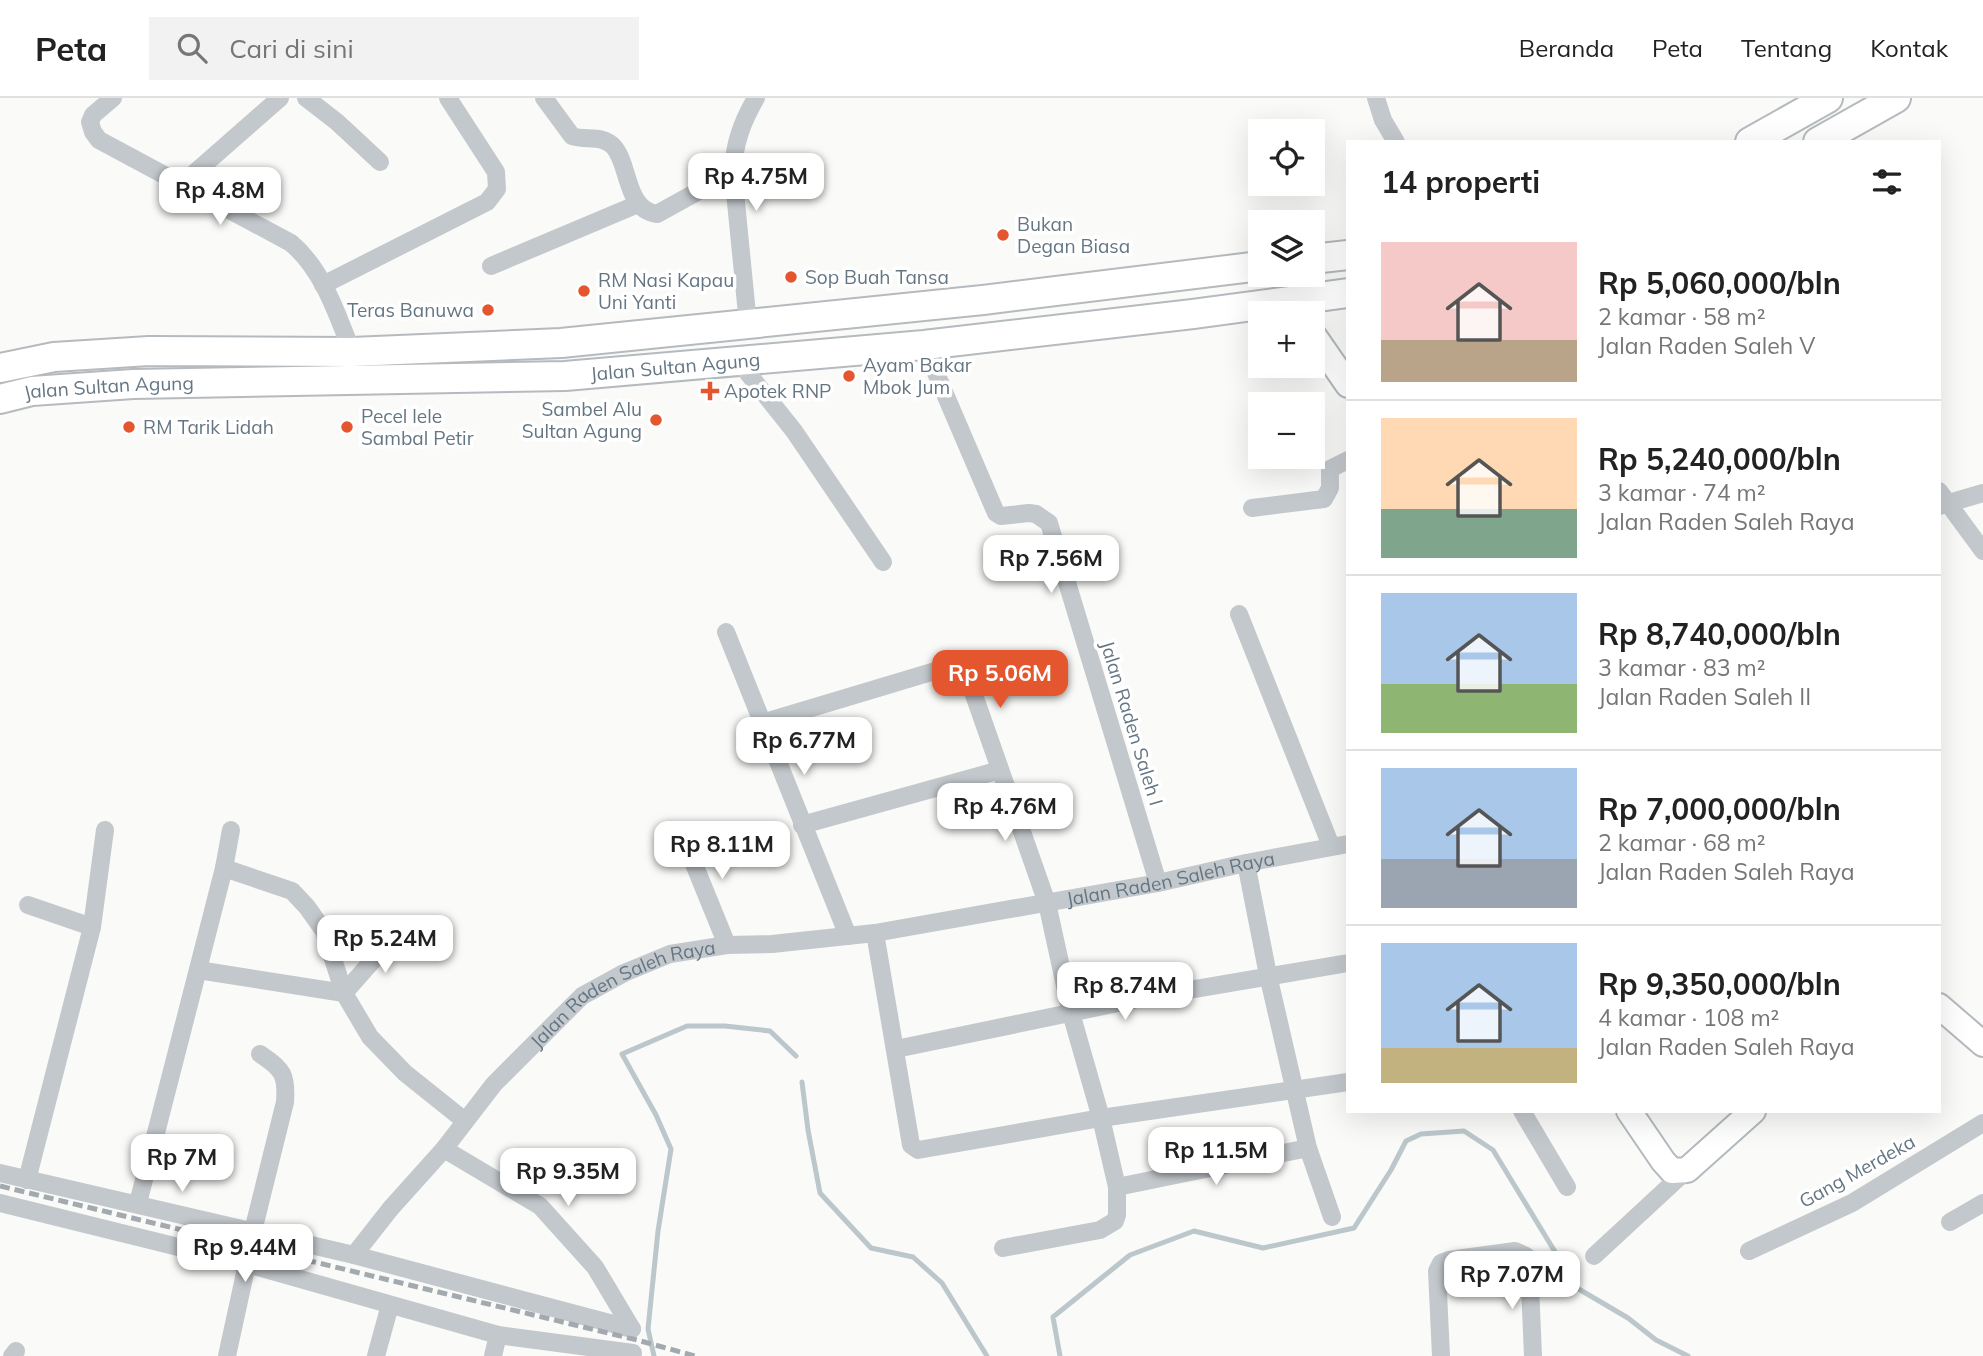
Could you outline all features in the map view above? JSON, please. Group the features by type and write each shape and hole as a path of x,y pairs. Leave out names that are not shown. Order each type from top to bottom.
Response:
{"main road":[{"path":"1754,140 1828,98"},
{"path":"1822,140 1896,98"},
{"path":"1325,258 1346,255"},
{"name":"Jalan Sultan Agung","path":"0,368 54,357 149,351 352,352 561,343 984,300 1248,267"},
{"name":"Jalan Sultan Agung","path":"1318,301 1346,294"},
{"path":"984,300 988,337"},
{"name":"Jalan Sultan Agung","path":"0,399 32,391 133,384 565,376 924,345 1248,312"},
{"path":"561,343 565,376"}],"street":[{"path":"113,98 93,115 90,122 99,140 291,243 302,253 323,285 352,352"},
{"path":"182,184 281,98"},
{"path":"306,98 337,122 380,162"},
{"path":"323,285 487,202 497,190 496,172 448,98"},
{"path":"544,98 572,136 598,137 614,147 638,204 647,212 657,214 733,172"},
{"path":"748,324 733,172 734,150 744,120 756,98"},
{"path":"1376,98 1383,120 1395,140"},
{"path":"491,266 638,204"},
{"name":"Jalan Raden Saleh I","path":"924,345 996,513 1002,516 1036,514 1049,523 1158,883"},
{"path":"1325,352 1346,382"},
{"path":"739,362 794,431 883,562"},
{"path":"1252,508 1324,499 1331,488 1330,469 1346,461"},
{"path":"1983,493 1942,500 1983,551"},
{"path":"1239,614 1339,845"},
{"path":"726,632 848,936"},
{"path":"762,723 958,666 967,675 1046,903 1071,1013 1101,1118 1117,1187 1117,1215 1115,1221 1108,1226 1100,1230 1003,1248"},
{"path":"802,825 1000,770"},
{"path":"27,1180 92,927 105,830"},
{"path":"138,1203 224,868 231,830"},
{"path":"681,832 727,945"},
{"name":"Jalan Raden Saleh Raya","path":"354,1255 391,1208 444,1149 494,1084 582,996 624,973 670,954 727,945 772,944 875,933 1158,883 1339,845"},
{"path":"1246,863 1268,975 1308,1148 1332,1217"},
{"path":"224,868 292,891 324,931 344,993 370,1037 405,1073 465,1121"},
{"path":"29,905 92,927"},
{"path":"344,993 398,932"},
{"path":"875,933 911,1145 918,1150 1101,1118 1346,1082"},
{"path":"896,1049 1268,975 1346,962"},
{"path":"198,970 344,993"},
{"path":"1941,1008 1983,1044"},
{"path":"253,1231 285,1102 286,1086 284,1075 276,1065 260,1054"},
{"path":"1523,1113 1567,1187"},
{"path":"1630,1113 1672,1171 1688,1170"},
{"path":"1594,1256 1745,1114"},
{"name":"Gang Merdeka","path":"1749,1251 1852,1203 1983,1123"},
{"path":"1117,1187 1308,1148"},
{"path":"0,1173 354,1255 632,1329 595,1267 540,1206 444,1149"},
{"path":"0,1203 247,1264 498,1335 633,1353"},
{"path":"1950,1223 1983,1203"},
{"path":"1441,1356 1437,1271 1441,1264 1449,1259 1515,1251 1526,1256 1529,1262 1533,1356"},
{"path":"227,1356 247,1264"},
{"path":"376,1356 390,1305"},
{"path":"493,1356 498,1335"}],"waterway":[{"path":"654,1356 648,1329 658,1231 671,1149 656,1115 622,1054 687,1026 725,1026 770,1031 796,1056"},
{"path":"802,1082 820,1193 871,1248 913,1257 942,1283 987,1356"},
{"path":"1060,1356 1053,1317 1130,1255 1194,1231 1263,1248 1354,1228 1406,1141 1421,1134 1464,1131 1493,1150 1577,1288 1628,1318 1656,1340 1688,1356"}],"railway":[{"path":"0,1186 695,1356"}],"place":[{"name":"Bukan Degan Biasa","path":"1003,235"},
{"name":"Sop Buah Tansa","path":"791,277"},
{"name":"RM Nasi Kapau Uni Yanti","path":"584,291"},
{"name":"Teras Banuwa","path":"488,310"},
{"name":"Ayam Bakar Mbok Jum","path":"849,376"},
{"name":"Apotek RNP","path":"710,391"},
{"name":"Sambel Alu Sultan Agung","path":"656,420"},
{"name":"RM Tarik Lidah","path":"129,427"},
{"name":"Pecel lele Sambal Petir","path":"347,427"}]}
